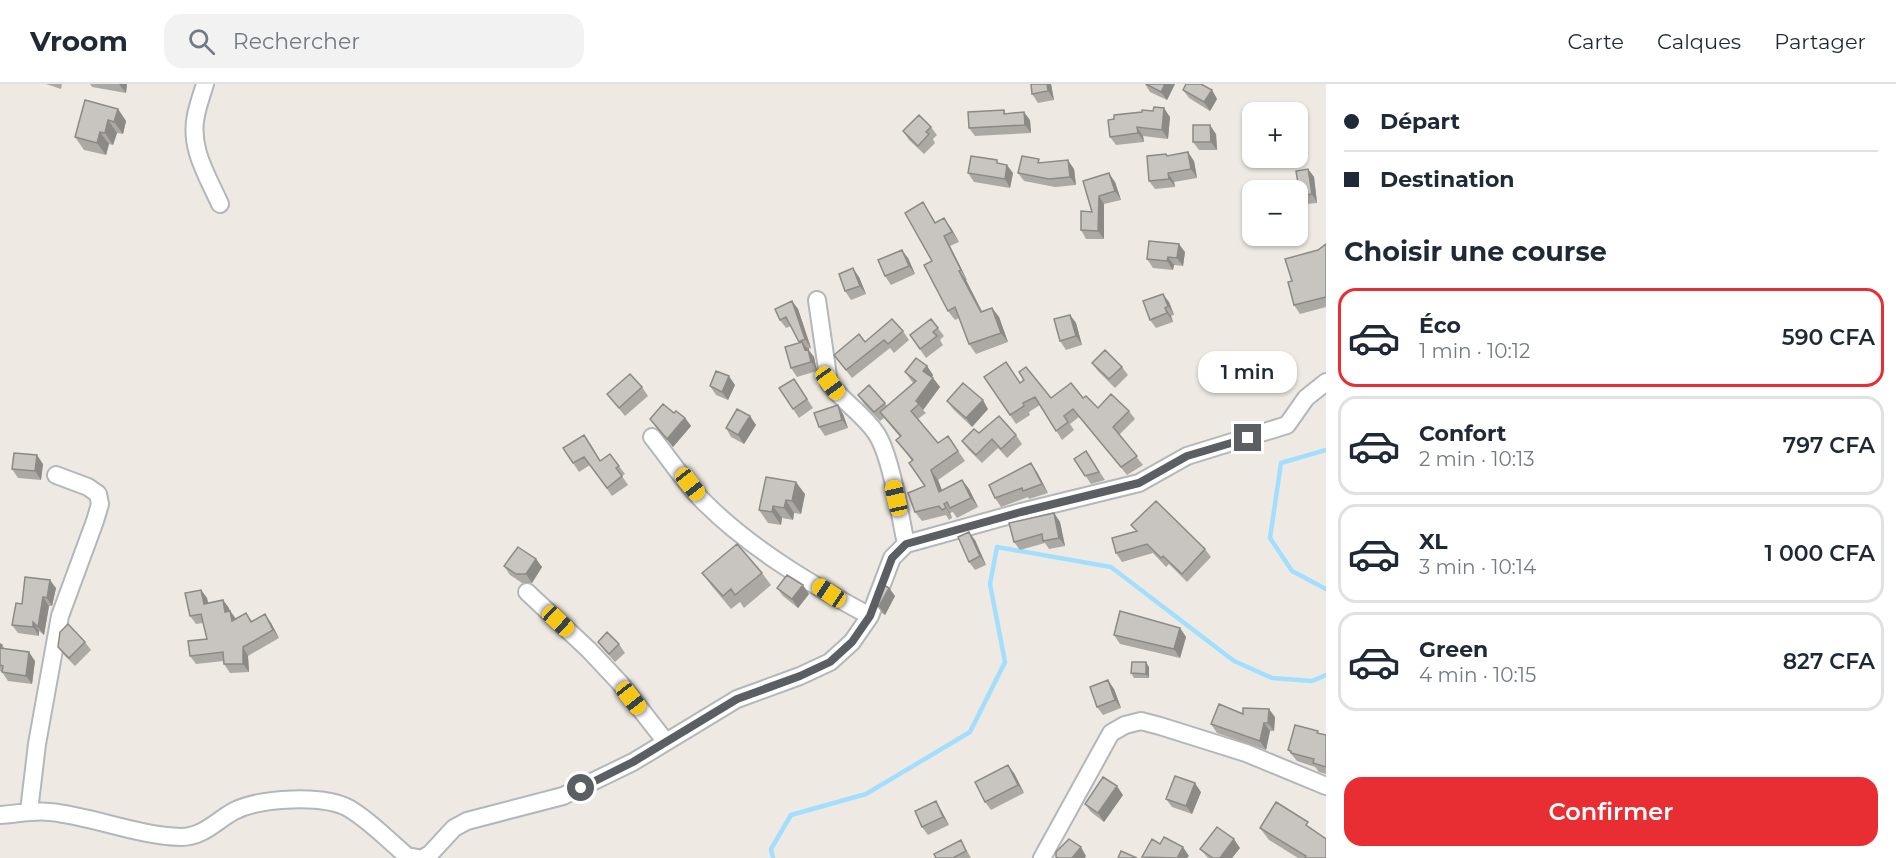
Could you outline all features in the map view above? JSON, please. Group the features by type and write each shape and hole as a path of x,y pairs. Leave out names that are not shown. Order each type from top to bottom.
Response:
{"street":[{"path":"205,84 195,116 194,136 196,152 220,204"},
{"path":"818,300 830,383 837,393 868,421 878,436 885,452 906,544"},
{"path":"423,858 435,850 454,828 467,821 563,796 633,762 737,699 800,676 830,662 852,642 870,616 892,558 906,544 1021,512 1139,483 1187,456 1287,425 1306,398 1326,382"},
{"path":"652,437 702,500 717,514 762,550 870,616"},
{"path":"28,811 37,744 60,616 100,504 98,494 88,487 56,475"},
{"path":"527,592 589,650 620,683 666,742"},
{"path":"1042,858 1111,733 1125,725 1141,721 1160,726 1246,753 1326,786"},
{"path":"0,815 28,811 52,812 114,826 182,837 200,834 233,812 294,798 338,803 351,810 407,856 418,858"}],"building":[{"path":"1031,84 1047,84 1048,91 1032,94"},
{"path":"1146,84 1165,84 1161,92"},
{"path":"1186,84 1201,84 1212,90 1204,102 1183,90"},
{"path":"85,100 118,109 114,122 108,120 105,133 100,132 97,143 75,137"},
{"path":"1154,107 1164,108 1162,130 1137,127 1138,133 1110,137 1108,120 1114,119 1114,115 1142,112 1142,110 1153,111"},
{"path":"1004,110 1004,114 1024,112 1025,125 969,128 968,112"},
{"path":"919,115 931,127 926,132 929,134 918,146 903,131"},
{"path":"1193,125 1210,125 1211,142 1193,142"},
{"path":"1188,152 1191,169 1168,173 1169,179 1149,181 1147,156 1166,154 1167,156"},
{"path":"971,156 997,160 997,163 1007,165 1005,179 968,173"},
{"path":"1022,156 1039,159 1038,163 1068,160 1070,177 1049,179 1018,173"},
{"path":"1308,169 1312,194 1308,195 1308,180 1297,180 1296,171"},
{"path":"1109,173 1115,191 1099,196 1098,231 1081,230 1081,211 1092,212 1083,181"},
{"path":"923,202 935,223 944,218 952,232 944,236 961,270 959,271 981,312 992,308 1001,333 969,344 955,307 948,311 924,265 932,261 905,213"},
{"path":"1149,241 1179,244 1177,258 1168,257 1167,261 1147,259"},
{"path":"1326,244 1326,297 1294,305 1288,282 1292,281 1285,259 1318,250"},
{"path":"902,250 909,266 885,276 878,260"},
{"path":"853,268 860,286 845,291 839,274"},
{"path":"1163,294 1168,306 1165,308 1167,313 1150,320 1143,301"},
{"path":"792,301 805,339 799,342 786,317 780,320 775,309"},
{"path":"1070,315 1076,336 1060,341 1054,319"},
{"path":"892,319 903,331 888,344 884,340 846,370 834,355 859,334 865,342"},
{"path":"931,319 938,328 933,332 937,336 920,349 910,335"},
{"path":"802,342 805,350 808,349 811,362 791,368 785,347"},
{"path":"1105,350 1122,367 1109,379 1092,363"},
{"path":"916,358 927,366 923,371 933,378 916,401 919,404 911,411 938,443 948,436 958,451 931,470 939,492 962,480 971,498 950,508 947,502 944,504 946,508 942,510 939,506 915,512 908,493 925,486 909,463 913,460 896,440 901,436 880,412 916,381 905,372"},
{"path":"1006,362 1020,383 1024,380 1019,372 1026,367 1051,398 1071,383 1083,398 1086,396 1098,408 1111,394 1129,411 1113,427 1137,456 1121,467 1073,409 1064,416 1068,422 1056,431 1035,397 1023,403 1024,406 1010,415 984,377"},
{"path":"716,371 729,376 722,392 710,386"},
{"path":"630,374 642,387 619,408 607,394"},
{"path":"794,379 807,399 793,409 779,388"},
{"path":"963,383 983,400 966,418 947,401"},
{"path":"869,385 885,403 874,412 858,395"},
{"path":"663,404 685,418 667,439 650,419"},
{"path":"838,405 842,420 819,427 814,413"},
{"path":"737,409 750,416 738,435 726,428"},
{"path":"999,416 1016,435 1001,449 992,439 976,455 962,441 974,429 979,433"},
{"path":"584,435 600,461 610,454 619,466 616,468 622,476 607,488 584,457 573,463 563,448"},
{"path":"1086,451 1099,472 1085,476 1074,459"},
{"path":"14,453 37,455 35,471 12,469"},
{"path":"1031,463 1042,484 1023,491 1022,488 995,498 989,485"},
{"path":"766,477 796,482 792,501 786,500 784,508 773,506 772,512 759,510"},
{"path":"1156,501 1205,549 1182,574 1147,544 1116,553 1112,538 1137,531 1131,525"},
{"path":"1054,513 1059,538 1043,541 1042,534 1014,542 1009,523"},
{"path":"969,532 980,556 969,562 958,537"},
{"path":"737,544 762,573 735,595 731,589 723,596 702,573"},
{"path":"518,547 536,559 526,574 516,574 504,566"},
{"path":"787,575 803,585 792,599 777,588"},
{"path":"25,577 50,580 47,598 43,597 38,627 33,622 33,627 12,625 16,603 22,604"},
{"path":"884,585 889,588 879,606 876,605"},
{"path":"201,590 204,604 223,600 225,612 230,611 232,621 246,613 251,622 265,614 273,630 243,647 243,664 224,664 223,652 190,656 188,641 207,639 201,614 190,616 185,593"},
{"path":"1120,611 1180,628 1174,649 1114,635"},
{"path":"68,624 85,642 69,658 58,647 60,632"},
{"path":"607,632 619,644 609,654 598,642"},
{"path":"0,648 29,652 26,676 2,672"},
{"path":"1132,662 1146,662 1146,674 1131,673"},
{"path":"1108,680 1115,700 1097,707 1090,687"},
{"path":"1219,704 1243,714 1243,708 1269,709 1268,723 1264,723 1260,741 1211,724"},
{"path":"1295,725 1326,735 1326,767 1313,763 1314,759 1291,753 1288,750"},
{"path":"1008,765 1018,785 985,802 975,782"},
{"path":"1175,776 1195,783 1186,806 1166,799"},
{"path":"1103,777 1117,786 1098,813 1085,804"},
{"path":"936,801 943,817 922,827 915,811"},
{"path":"1276,802 1308,822 1306,825 1326,839 1326,858 1305,858 1306,856 1260,828"},
{"path":"1217,827 1234,839 1220,858 1213,858 1200,849"},
{"path":"1164,837 1183,847 1177,858 1142,857 1152,839 1160,844"},
{"path":"1069,839 1081,847 1072,858 1056,857 1056,852"},
{"path":"961,840 966,851 953,858 936,858 934,854"},
{"path":"1121,851 1137,858 1118,858"}],"waterway":[{"path":"1326,450 1281,463 1270,538 1292,571 1326,589"},
{"path":"773,858 771,849 791,815 866,794 970,732 1005,662 990,584 997,547 1111,567 1234,661 1272,678 1312,681 1326,675"}],"route":[{"path":"581,788 633,762 737,699 800,676 830,662 852,642 870,616 892,558 906,544 1021,512 1139,483 1187,456 1248,438"}]}
